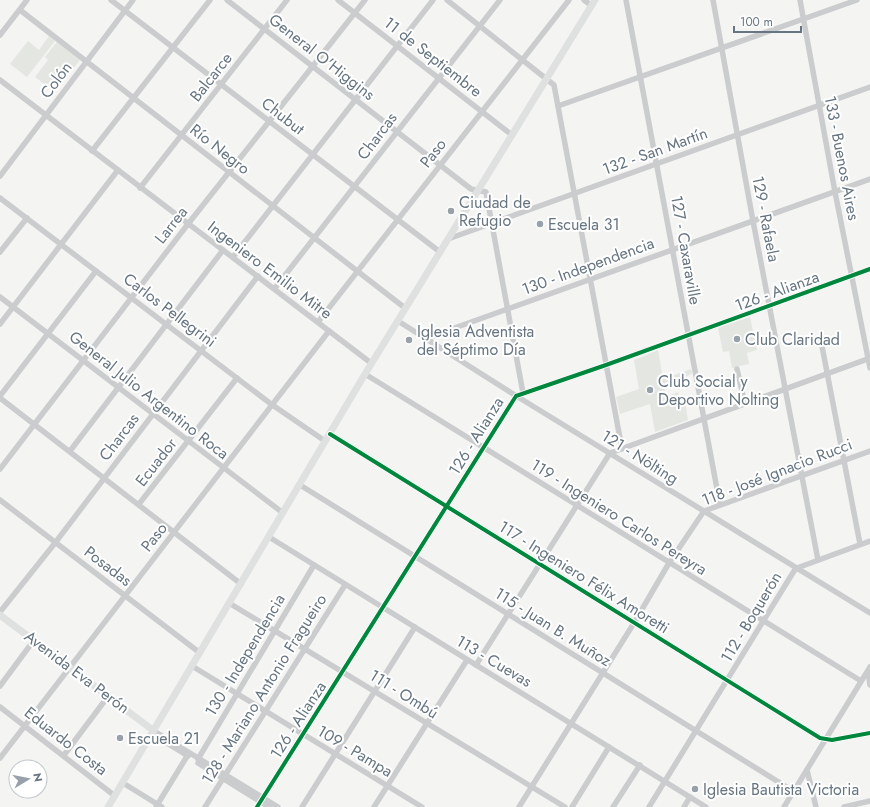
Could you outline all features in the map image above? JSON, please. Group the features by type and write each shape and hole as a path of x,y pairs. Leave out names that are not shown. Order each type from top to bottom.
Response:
{"main road":[{"path":"108,807 371,363 593,3"},
{"name":"Avenida Eva Perón","path":"0,615 153,733"}],"street":[{"path":"0,35 27,0"},
{"name":"Chubut","path":"111,0 270,121 354,188 440,252"},
{"name":"Colón","path":"0,176 133,0"},
{"path":"92,151 210,0"},
{"name":"General O'Higgins","path":"227,0 471,189 478,190"},
{"name":"Balcarce","path":"140,188 287,0"},
{"name":"11 de Septiembre","path":"338,0 512,135"},
{"name":"Larrea","path":"0,468 188,224 365,0"},
{"path":"232,257 433,0"},
{"path":"447,0 554,85 622,449"},
{"name":"Charcas","path":"275,288 500,0"},
{"name":"Paso","path":"318,322 569,0"},
{"path":"584,0 593,3"},
{"name":"127 - Caxaraville","path":"626,0 720,505"},
{"name":"129 - Rafaela","path":"713,0 753,221 818,560"},
{"name":"133 - Buenos Aires","path":"800,0 835,192 870,368"},
{"path":"558,106 857,0"},
{"name":"Río Negro","path":"20,10 133,99 230,172 405,308"},
{"name":"Ingeniero Emilio Mitre","path":"0,80 140,188 275,288 371,363"},
{"name":"132 - San Martín","path":"448,239 870,87"},
{"path":"0,324 118,170"},
{"name":"130 - Independencia","path":"428,339 435,335 508,308 870,179"},
{"path":"478,190 486,192 523,393"},
{"name":"Carlos Pellegrini","path":"0,198 271,404 325,441"},
{"path":"0,252 27,218"},
{"path":"70,451 223,250"},
{"path":"96,270 0,397 241,584"},
{"name":"126 - Alianza","path":"260,802 384,608 446,506 516,396 870,270"},
{"name":"Charcas","path":"0,615 258,276"},
{"name":"General Julio Argentino Roca","path":"0,298 283,513"},
{"name":"121 - Nölting","path":"398,321 516,396 870,613"},
{"name":"Paso","path":"0,758 329,330"},
{"path":"821,341 860,544"},
{"path":"476,665 610,453 869,359"},
{"path":"737,369 745,404"},
{"name":"119 - Ingeniero Carlos Pereyra","path":"365,374 861,682"},
{"name":"Ecuador","path":"139,504 237,378"},
{"name":"117 - Ingeniero Félix Amoretti","path":"330,434 539,565 826,740"},
{"name":"118 - José Ignacio Rucci","path":"519,807 634,623 669,563 704,511 870,450"},
{"name":"115 - Juan B. Muñoz","path":"300,485 793,791"},
{"name":"Posadas","path":"0,500 200,653"},
{"name":"113 - Cuevas","path":"269,537 706,807"},
{"name":"112 - Boquerón","path":"649,807 797,568 870,541"},
{"name":"130 - Independencia","path":"198,759 314,565"},
{"name":"128 - Mariano Antonio Fragueiro","path":"205,807 345,584"},
{"name":"111 - Ombú","path":"229,603 306,648 565,807"},
{"path":"302,807 415,628"},
{"path":"0,686 33,641"},
{"path":"374,807 467,660"},
{"name":"109 - Pampa","path":"192,666 237,692 422,807"},
{"path":"784,807 869,669"},
{"path":"869,669 870,685"},
{"path":"861,682 869,679"},
{"path":"64,755 108,697"},
{"name":"Eduardo Costa","path":"0,707 64,755 115,796"},
{"path":"153,733 224,777"},
{"path":"826,740 870,733"},
{"path":"572,807 609,747"},
{"path":"188,754 198,759 269,807"},
{"path":"123,783 158,806 188,754"},
{"path":"614,807 640,765"},
{"path":"807,770 816,807"},
{"path":"684,807 690,797"},
{"path":"844,807 870,801"},
{"path":"260,802 278,807"}],"shaded area":[{"path":"49,36 55,41 27,77 10,64 28,41 39,50"},
{"path":"57,42 80,60 55,92 35,77 48,60 45,57"},
{"name":"Club Claridad","path":"750,317 757,350 747,353 749,364 732,368 729,351 723,352 718,328"},
{"name":"Club Social y Deportivo Nolting","path":"658,350 663,379 691,369 692,374 664,385 666,397 678,392 680,403 685,402 688,420 655,432 650,404 620,414 616,397 639,389 634,360"}],"cycle path":[{"path":"257,807 516,396 606,365 870,269"},
{"path":"330,434 820,738 832,740 870,733"}],"place":[{"name":"Ciudad de Refugio","path":"451,211"},
{"name":"Escuela 31","path":"540,224"},
{"name":"Club Claridad","path":"737,339"},
{"name":"Iglesia Adventista del Séptimo Día","path":"409,340"},
{"name":"Club Social y Deportivo Nolting","path":"650,390"},
{"name":"Escuela 21","path":"120,738"},
{"name":"Iglesia Bautista Victoria","path":"695,789"}]}
